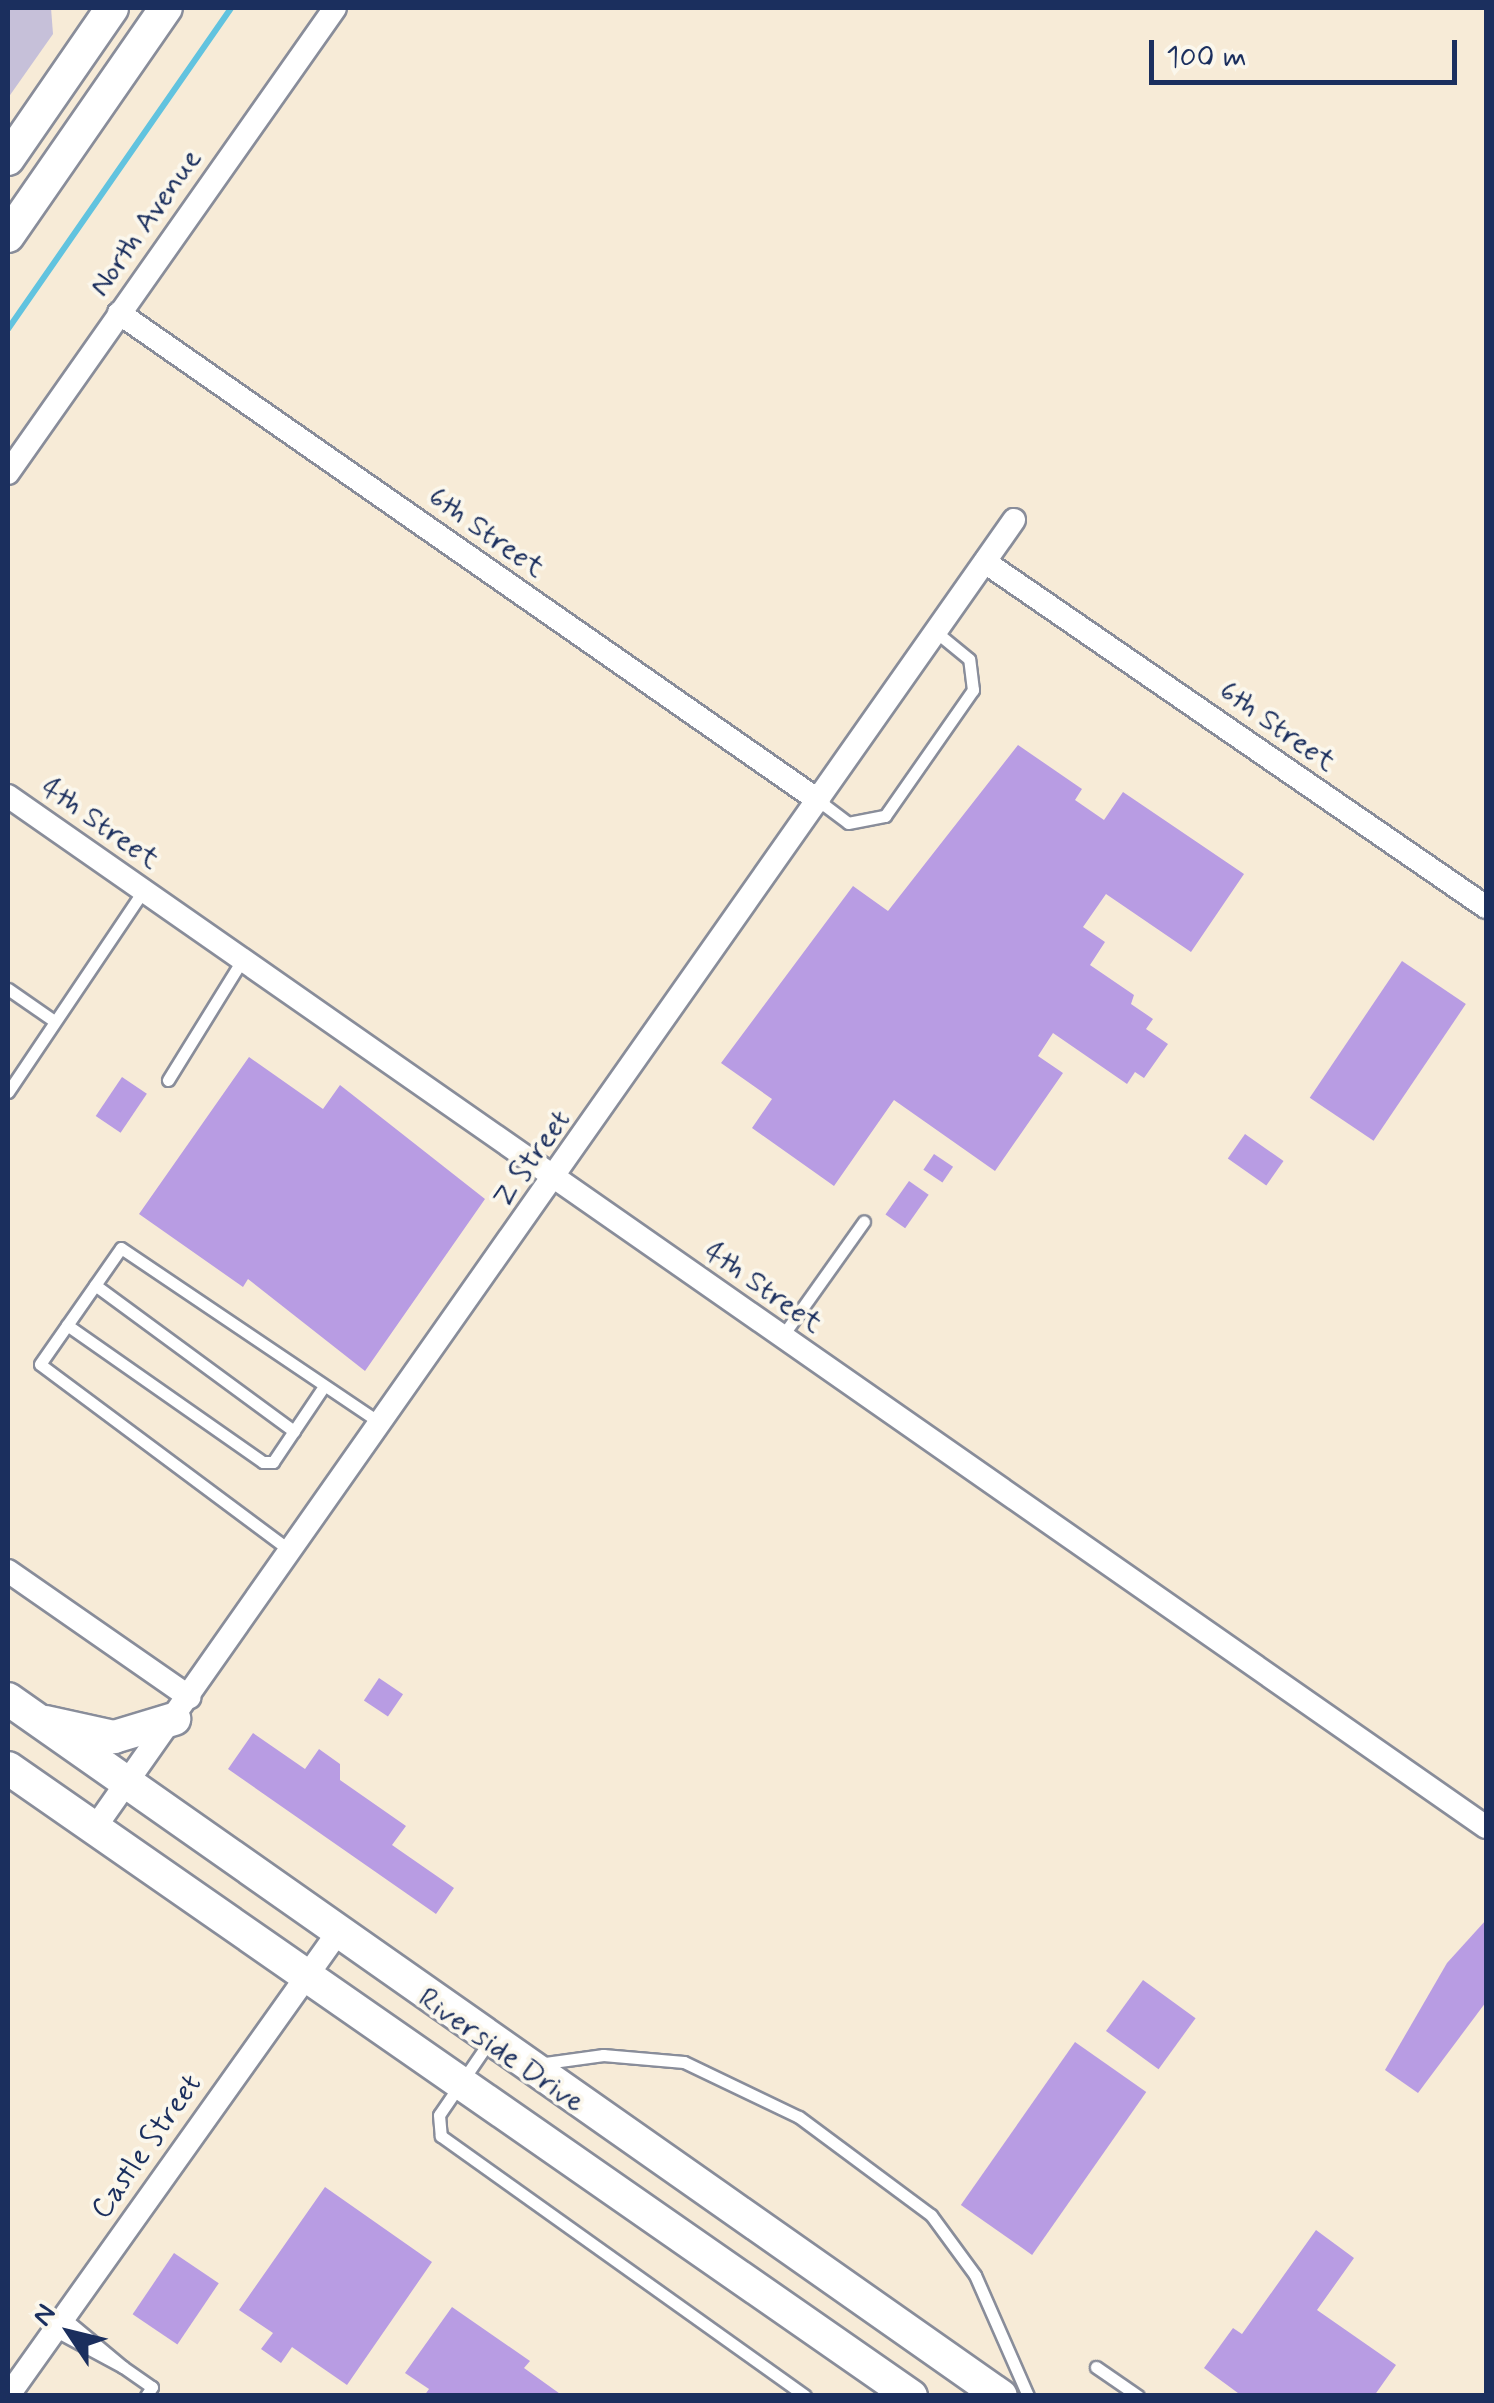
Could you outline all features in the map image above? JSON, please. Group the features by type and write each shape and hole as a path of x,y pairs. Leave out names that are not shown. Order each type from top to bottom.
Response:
{"street":[{"path":"8,159 112,8"},
{"name":"North Avenue","path":"8,474 335,8"},
{"path":"8,236 155,11"},
{"name":"6th Street","path":"120,313 818,801"},
{"name":"Z Street","path":"94,1829 384,1425 1014,520"},
{"name":"6th Street","path":"985,562 1486,907"},
{"name":"4th Street","path":"8,796 1486,1826"},
{"path":"8,1571 182,1708 114,1737 41,1721"},
{"name":"Riverside Drive","path":"8,1698 125,1786 523,2066 1001,2396"},
{"name":"Riverside Drive","path":"8,1768 911,2396"},
{"name":"Castle Street","path":"8,2396 336,1934"}],"lane":[{"path":"818,801 848,823 885,816 973,690 969,659 936,632"},
{"path":"8,1092 143,891"},
{"path":"168,1080 242,960"},
{"path":"8,989 54,1021"},
{"path":"781,1338 864,1221"},
{"path":"293,1553 40,1364 121,1248 322,1389 384,1425"},
{"path":"95,1285 294,1431"},
{"path":"68,1325 272,1462 322,1389"},
{"path":"489,2042 439,2115 449,2144 805,2396"},
{"path":"523,2066 603,2055 684,2062 799,2117 931,2214 975,2275 1028,2396"},
{"path":"59,2324 116,2354 123,2367 149,2391 164,2396"},
{"path":"59,2324 108,2366 123,2367"},
{"path":"1096,2367 1138,2396"}],"shaded area":[{"path":"8,8 51,8 53,34 8,98"}],"building":[{"path":"1018,745 1082,789 1075,800 1104,820 1123,792 1244,874 1191,952 1106,894 1083,927 1105,942 1090,965 1134,995 1131,1004 1153,1019 1146,1029 1168,1044 1144,1078 1135,1072 1127,1084 1053,1033 1038,1056 1063,1073 995,1171 894,1100 834,1186 752,1128 772,1099 721,1063 853,886 888,911"},
{"path":"1402,961 1466,1004 1374,1141 1310,1098"},
{"path":"249,1057 323,1109 340,1085 485,1199 365,1371 248,1279 243,1287 139,1214"},
{"path":"122,1077 147,1094 121,1133 96,1116"},
{"path":"1245,1134 1284,1161 1266,1186 1228,1159"},
{"path":"934,1154 953,1167 942,1183 923,1170"},
{"path":"909,1181 929,1195 905,1228 885,1215"},
{"path":"379,1678 403,1694 388,1717 364,1700"},
{"path":"253,1733 305,1769 319,1749 340,1764 340,1780 406,1826 392,1845 454,1888 436,1914 228,1769"},
{"path":"1486,1920 1486,2002 1418,2093 1385,2070 1447,1963"},
{"path":"1143,1980 1196,2018 1159,2069 1106,2031"},
{"path":"1075,2042 1146,2092 1032,2255 961,2205"},
{"path":"325,2187 432,2262 347,2385 292,2347 281,2363 261,2349 273,2333 239,2310"},
{"path":"1316,2230 1354,2258 1317,2310 1396,2365 1374,2396 1242,2396 1204,2368 1233,2328 1242,2334"},
{"path":"174,2253 219,2283 177,2345 133,2314"},
{"path":"452,2307 530,2361 524,2368 563,2396 424,2396 429,2389 405,2373"}],"waterway":[{"path":"8,329 231,8"}]}
